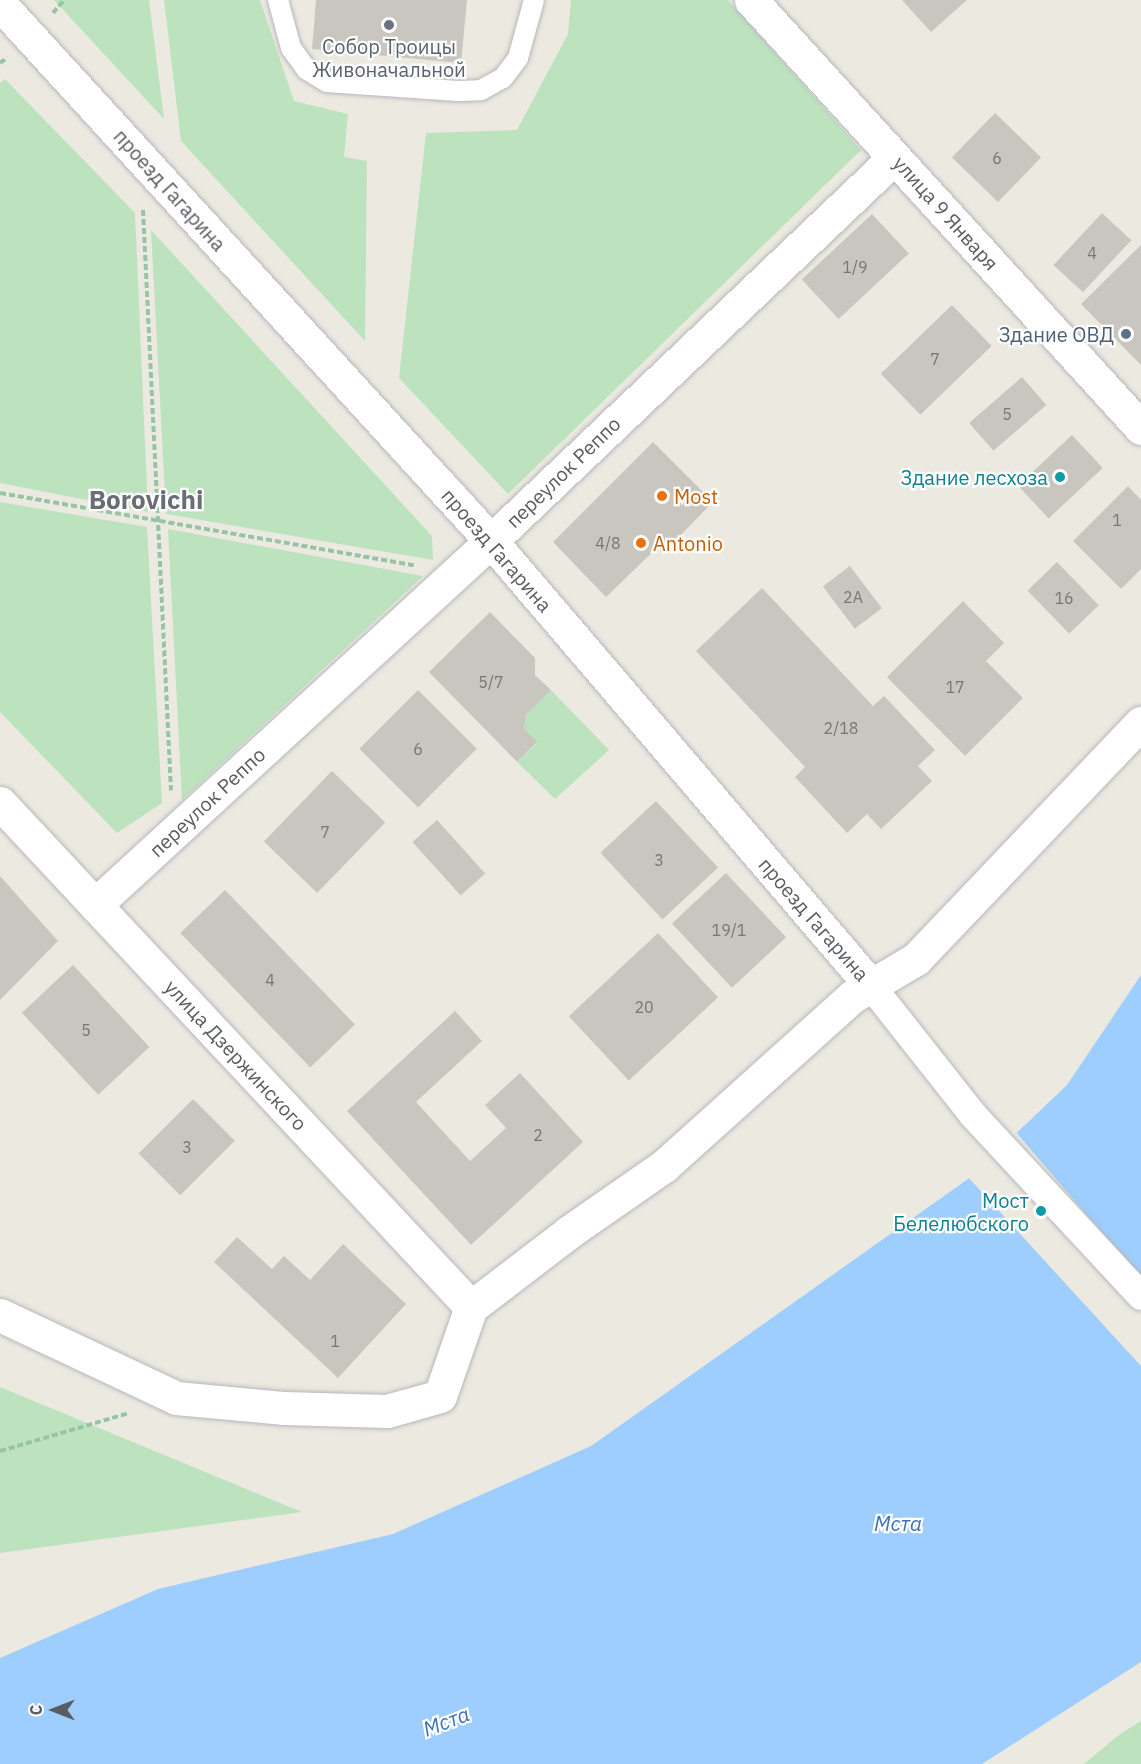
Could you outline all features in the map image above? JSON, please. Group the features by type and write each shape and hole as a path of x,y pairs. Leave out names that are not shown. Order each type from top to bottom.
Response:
{"street":[{"name":"улица 9 Января","path":"751,0 1141,428"},
{"name":"проезд Гагарина","path":"0,4 490,541 872,987 973,1115 1141,1296"},
{"name":"переулок Реппо","path":"95,904 456,573 895,157"},
{"path":"0,1315 176,1398 283,1408 387,1411 441,1396 471,1307 569,1232 664,1166 852,997 916,959 1141,723"},
{"name":"улица Дзержинского","path":"0,802 471,1307"}],"lane":[{"path":"278,0 291,48 307,70 327,82 458,91 481,90 503,78 518,58 534,0"}],"path":[{"path":"143,209 156,520 174,832"},
{"path":"0,493 456,573"},
{"path":"0,1451 176,1398"}],"green space":[{"path":"54,0 149,0 164,119"},
{"path":"164,0 260,0 294,101 348,114 344,157 367,161 365,341 181,141"},
{"path":"571,0 728,0 861,150 508,494 399,378 426,133 517,130 568,34"},
{"path":"5,79 135,213 148,512 0,483 0,83"},
{"path":"151,230 432,536 433,560 166,514"},
{"path":"0,502 147,527 162,803 117,833 0,712"},
{"path":"168,529 423,576 182,800"},
{"path":"551,690 609,750 555,799 517,762 537,743 524,728 526,715"},
{"path":"0,1387 302,1512 0,1553"},
{"path":"1141,1721 1141,1764 1084,1764 1120,1734"}],"water":[{"name":"Мста","path":"1141,975 1141,1662 982,1764 0,1764 0,1658 158,1589 393,1534 591,1446 968,1179 1067,1085"}],"pier":[{"name":"Мост Белелюбского","path":"1015,1131 1141,1278 1141,1366 967,1176"}],"building":[{"name":"Собор Троицы Живоначальной","path":"316,0 467,0 461,63 312,49"},
{"path":"902,0 967,0 931,32"},
{"path":"995,113 1041,157 998,202 952,158"},
{"path":"1102,213 1131,240 1083,292 1054,265"},
{"path":"872,214 909,253 839,319 802,279"},
{"name":"Здание ОВД","path":"1141,245 1141,365 1081,304"},
{"path":"952,305 992,346 920,415 881,374"},
{"path":"1022,377 1046,405 993,451 969,423"},
{"name":"Здание лесхоза","path":"1072,435 1103,468 1049,518 1018,485"},
{"path":"653,442 713,502 668,548 662,543 606,597 553,542"},
{"path":"1128,486 1141,500 1141,569 1121,589 1073,541"},
{"path":"1057,562 1099,605 1069,634 1028,590"},
{"path":"850,566 882,608 855,629 823,586"},
{"path":"762,588 873,706 884,696 935,750 918,766 932,781 881,829 867,814 847,833 795,777 805,767 696,651"},
{"path":"963,601 1004,643 986,661 1023,698 965,756 887,677"},
{"path":"490,612 535,658 535,675 551,690 526,715 524,728 537,742 517,762 429,672"},
{"path":"418,690 477,749 418,807 359,749"},
{"path":"332,771 385,822 317,893 264,841"},
{"path":"656,801 718,868 662,919 600,853"},
{"path":"437,820 485,874 461,896 412,842"},
{"path":"726,873 786,937 732,988 672,923"},
{"path":"0,876 58,941 0,1000"},
{"path":"225,890 355,1025 310,1068 180,933"},
{"path":"658,933 718,997 629,1081 569,1016"},
{"path":"73,965 149,1047 98,1095 22,1013"},
{"path":"455,1011 482,1041 416,1102 470,1161 506,1128 485,1105 520,1073 583,1142 471,1245 347,1111"},
{"path":"193,1099 235,1141 180,1195 139,1153"},
{"path":"237,1237 272,1269 284,1256 310,1280 343,1244 406,1304 338,1378 214,1262"}],"place":[{"name":"Собор Троицы Живоначальной","path":"389,25"},
{"name":"Здание ОВД","path":"1126,334"},
{"name":"Здание лесхоза","path":"1060,477"},
{"name":"Most","path":"662,496"},
{"name":"Antonio","path":"641,543"},
{"name":"Мост Белелюбского","path":"1041,1211"}],"district":[{"name":"Borovichi","path":"146,500"}]}
